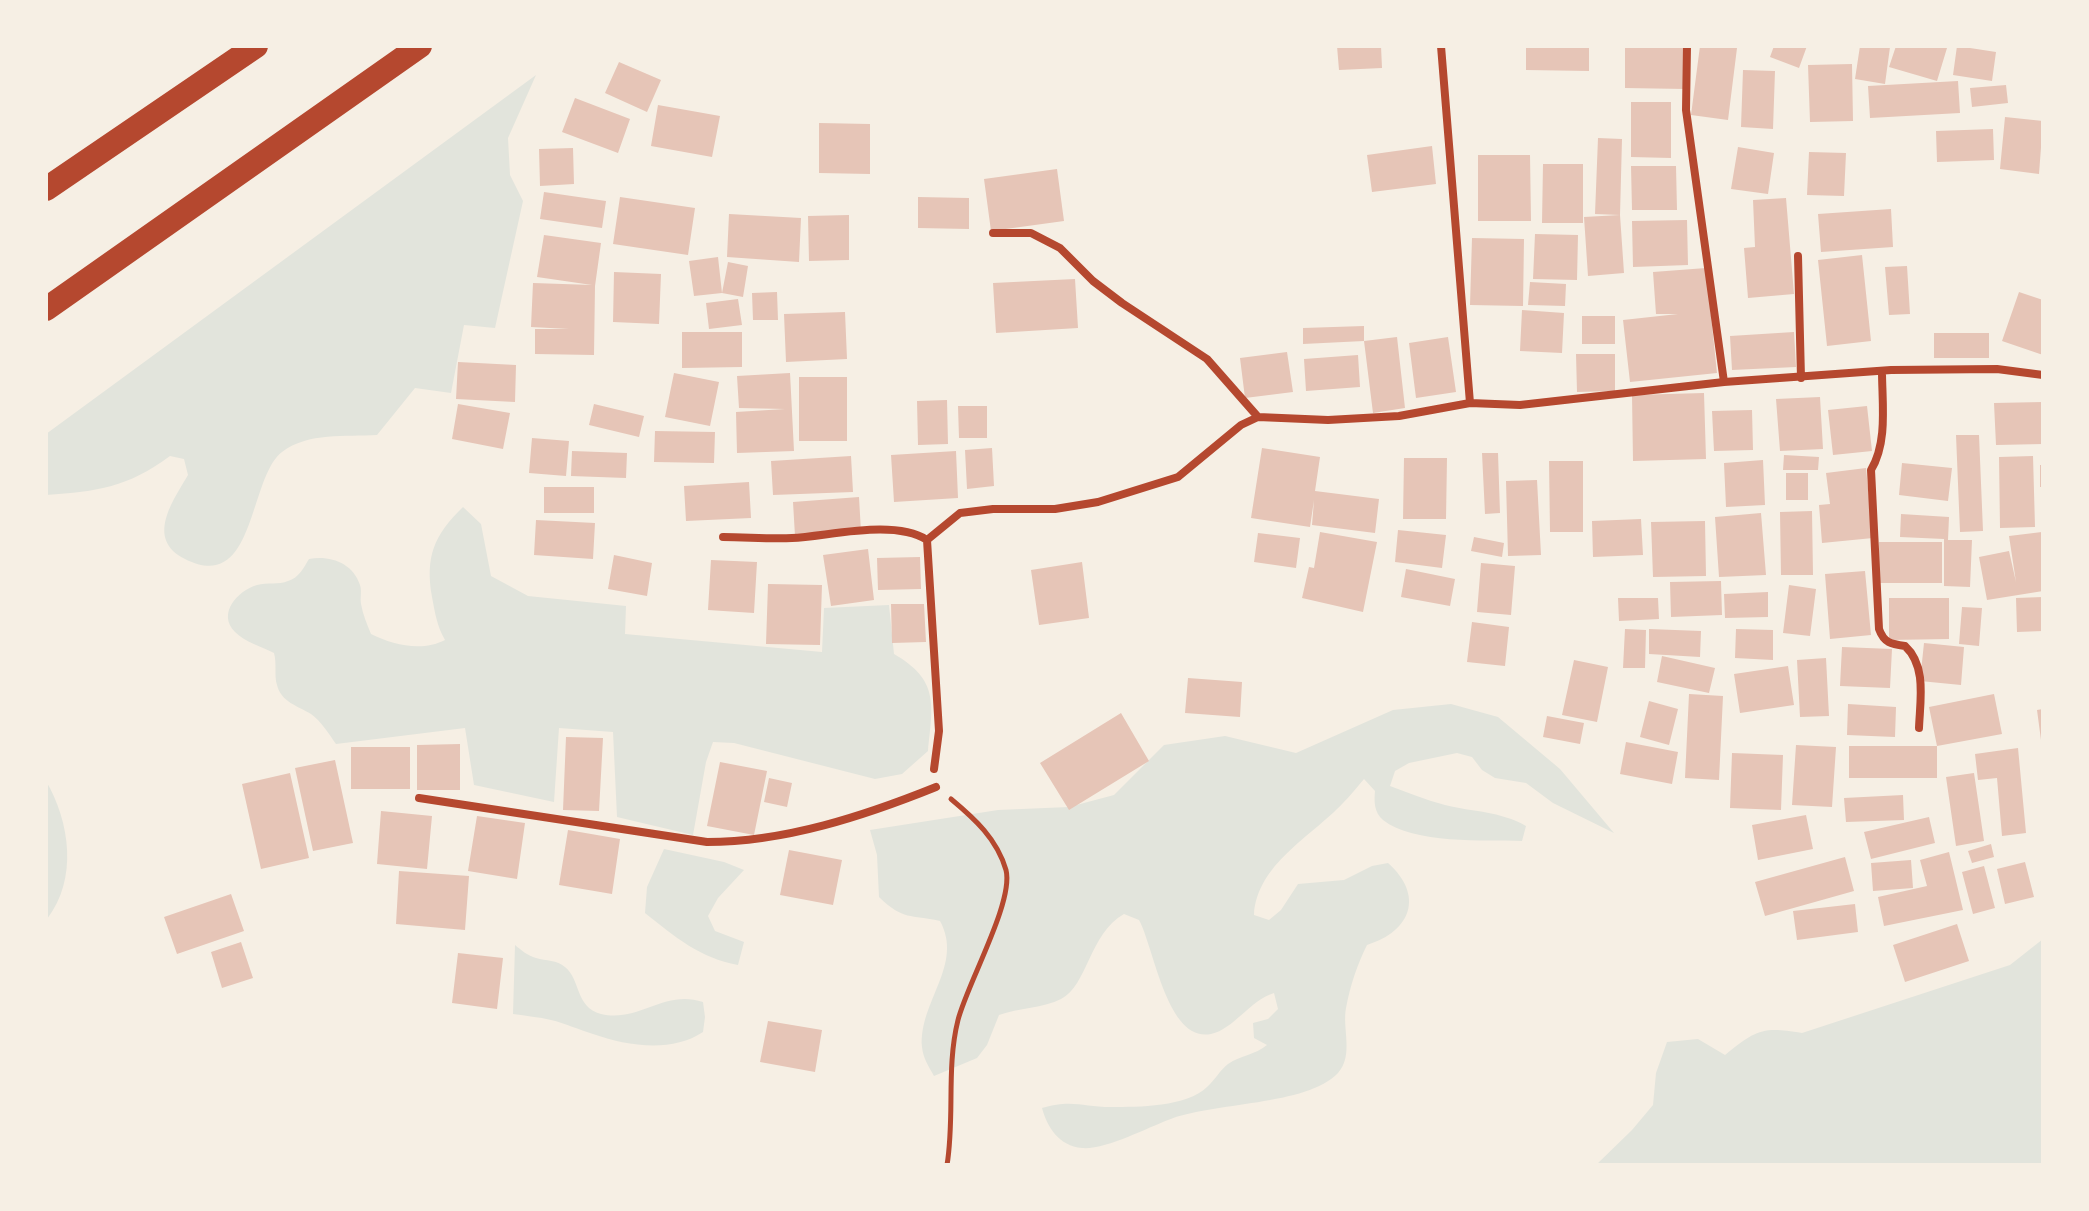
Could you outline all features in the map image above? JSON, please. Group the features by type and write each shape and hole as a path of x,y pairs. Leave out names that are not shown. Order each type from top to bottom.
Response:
{"highway":[{"path":"46,189 256,46"},
{"path":"46,309 420,46"}],"street":[{"path":"1441,46 1470,403"},
{"path":"1687,46 1686,110 1724,382"},
{"path":"993,233 1031,233 1060,248 1093,281 1122,303 1207,359 1258,417"},
{"path":"1798,256 1801,378"},
{"path":"927,540 960,513 993,509 1055,509 1098,502 1178,477 1241,425 1258,417 1328,420 1399,416 1470,403 1520,405 1724,382 1882,371 1997,369 2043,375"},
{"path":"1882,371 1882,442 1878,460 1871,470 1879,629 1889,644 1905,646 1916,659 1920,678 1919,728"},
{"path":"723,537 791,538 894,530 918,534 927,540"},
{"path":"927,540 939,731 934,769"},
{"path":"419,798 707,842 746,842 875,812 936,787"}],"path":[{"path":"936,787 976,820 996,845 1007,873 1003,901 958,1018 951,1062 952,1138 947,1165"}],"shaded area":[{"path":"536,75 508,138 510,175 523,201 495,328 464,325 451,393 415,388 377,435 315,438 282,452 262,485 238,548 225,561 208,566 185,559 173,551 166,541 166,519 188,475 184,459 170,456 140,475 111,486 46,495 46,434"},
{"path":"463,507 481,524 491,576 528,596 626,606 625,634 822,652 824,608 889,605 894,654 919,674 930,695 928,751 902,774 875,779 734,743 713,742 706,762 693,835 617,817 613,732 559,728 554,802 474,785 465,728 336,744 315,717 282,696 276,681 274,653 235,632 228,618 232,604 250,588 292,580 309,559 325,558 340,562 357,577 362,608 371,634 408,646 436,644 445,640 432,597 431,558 445,527"},
{"path":"1451,704 1498,717 1560,769 1614,833 1553,803 1526,783 1495,778 1482,770 1472,757 1457,753 1409,763 1395,771 1390,786 1445,805 1516,821 1526,826 1522,841 1430,837 1396,828 1378,814 1375,791 1364,779 1343,803 1275,866 1257,897 1254,915 1269,920 1281,910 1298,884 1344,880 1372,866 1388,863 1406,887 1408,911 1403,921 1382,939 1367,945 1360,960 1346,1008 1347,1050 1343,1066 1324,1084 1282,1098 1187,1114 1102,1146 1082,1148 1061,1139 1047,1122 1042,1108 1070,1104 1148,1106 1187,1099 1207,1087 1228,1064 1267,1045 1254,1038 1253,1023 1268,1019 1278,1009 1274,993 1219,1031 1196,1033 1183,1024 1173,1009 1139,920 1124,914 1103,934 1070,992 1054,1002 999,1015 987,1045 977,1058 934,1076 922,1047 923,1030 944,968 946,937 940,921 901,913 879,897 877,855 870,830 998,810 1069,807 1114,795 1164,745 1225,736 1296,753 1393,710"},
{"path":"46,781 61,814 67,850 63,886 47,919"},
{"path":"664,849 724,862 744,870 718,898 708,916 715,931 744,942 738,965 700,952 645,913 647,887"},
{"path":"2043,939 2043,1165 1596,1165 1653,1105 1656,1073 1667,1042 1698,1039 1725,1055 1760,1032 1777,1030 1802,1033 2010,965"},
{"path":"515,945 530,956 565,967 587,1006 601,1014 627,1014 676,1000 703,1002 703,1032 678,1043 635,1044 556,1021 513,1014"}],"building":[{"path":"1337,46 1381,46 1382,68 1339,70"},
{"path":"1526,46 1589,46 1589,71 1526,70"},
{"path":"1625,46 1685,46 1685,89 1625,88"},
{"path":"1700,46 1737,48 1728,120 1691,115"},
{"path":"1774,46 1807,46 1799,68 1770,57"},
{"path":"1860,46 1890,47 1885,84 1855,79"},
{"path":"1896,46 1947,48 1937,81 1889,67"},
{"path":"1957,46 1996,52 1992,81 1953,75"},
{"path":"619,62 661,80 647,112 605,93"},
{"path":"1852,64 1853,121 1810,122 1808,65"},
{"path":"1743,70 1775,71 1773,129 1741,127"},
{"path":"1958,81 1960,113 1870,118 1868,86"},
{"path":"2006,85 2008,103 1972,107 1970,88"},
{"path":"575,98 630,119 618,153 562,132"},
{"path":"1631,102 1671,102 1671,158 1631,157"},
{"path":"658,105 720,116 712,157 651,146"},
{"path":"2005,117 2043,121 2039,174 2000,169"},
{"path":"819,123 870,124 870,174 819,173"},
{"path":"1993,129 1994,160 1937,162 1936,131"},
{"path":"1598,138 1622,139 1620,215 1595,214"},
{"path":"1432,146 1436,184 1372,192 1367,155"},
{"path":"1738,147 1774,153 1768,194 1731,189"},
{"path":"573,148 574,184 540,186 539,149"},
{"path":"1809,152 1846,153 1844,196 1807,195"},
{"path":"1478,155 1530,155 1531,221 1478,221"},
{"path":"1543,164 1583,164 1583,223 1542,223"},
{"path":"1631,166 1676,166 1677,210 1632,210"},
{"path":"1057,169 1064,221 991,231 984,179"},
{"path":"544,192 606,201 602,228 540,219"},
{"path":"620,197 695,208 688,255 613,244"},
{"path":"918,197 969,198 969,229 918,228"},
{"path":"1786,198 1794,294 1748,298 1744,248 1755,247 1753,200"},
{"path":"1891,209 1893,247 1821,252 1818,214"},
{"path":"729,214 801,218 799,262 727,257"},
{"path":"849,215 849,260 809,261 808,216"},
{"path":"1620,215 1624,273 1588,276 1584,217"},
{"path":"1687,220 1688,265 1633,267 1632,221"},
{"path":"1535,234 1578,235 1577,280 1533,279"},
{"path":"544,235 601,243 595,286 594,355 535,354 535,329 569,329 531,327 533,283 592,285 537,277"},
{"path":"1472,238 1524,239 1523,306 1470,305"},
{"path":"1862,255 1871,341 1827,346 1818,260"},
{"path":"718,257 722,293 694,296 689,261"},
{"path":"728,262 748,266 743,297 722,293"},
{"path":"1907,266 1910,314 1889,315 1885,267"},
{"path":"1706,268 1717,373 1630,382 1623,320 1678,314 1656,314 1653,272"},
{"path":"614,272 661,274 659,324 613,322"},
{"path":"1075,279 1078,328 996,333 993,283"},
{"path":"1530,282 1566,284 1565,306 1528,305"},
{"path":"777,292 778,320 753,320 752,293"},
{"path":"2019,292 2043,300 2043,355 2002,341"},
{"path":"738,299 742,325 709,329 706,303"},
{"path":"1522,310 1564,313 1562,353 1520,351"},
{"path":"845,312 847,359 786,362 784,314"},
{"path":"1582,316 1615,316 1615,344 1582,344"},
{"path":"1364,326 1364,341 1303,344 1303,328"},
{"path":"682,332 742,332 742,367 682,368"},
{"path":"1794,332 1796,367 1732,370 1730,336"},
{"path":"1934,333 1989,333 1989,358 1934,358"},
{"path":"1397,337 1405,408 1373,413 1364,341"},
{"path":"1448,337 1456,392 1416,398 1409,343"},
{"path":"1287,352 1293,392 1245,398 1240,358"},
{"path":"1576,354 1615,354 1615,391 1577,392"},
{"path":"1358,355 1360,387 1306,391 1304,359"},
{"path":"458,362 516,365 515,402 456,399"},
{"path":"674,373 719,382 710,426 665,417"},
{"path":"790,373 794,451 737,453 736,412 785,409 739,408 737,376"},
{"path":"799,377 847,377 847,441 799,441"},
{"path":"1704,393 1706,459 1633,461 1632,395"},
{"path":"1820,397 1823,449 1780,451 1776,399"},
{"path":"947,400 948,444 918,445 917,401"},
{"path":"2043,402 2043,444 1996,445 1994,403"},
{"path":"458,404 510,413 503,449 452,439"},
{"path":"594,404 644,416 639,437 589,425"},
{"path":"958,406 987,406 987,438 959,438"},
{"path":"1867,406 1872,451 1833,455 1828,410"},
{"path":"1752,410 1753,450 1714,451 1712,411"},
{"path":"655,431 715,432 714,463 654,462"},
{"path":"1956,435 1979,435 1983,531 1960,532"},
{"path":"532,438 569,441 566,476 529,473"},
{"path":"992,448 994,486 967,489 965,450"},
{"path":"1262,448 1320,457 1315,491 1379,499 1375,533 1312,525 1314,500 1310,527 1251,518"},
{"path":"572,451 627,453 626,478 571,476"},
{"path":"956,451 958,498 894,502 891,455"},
{"path":"1482,453 1498,453 1500,513 1485,514"},
{"path":"1784,455 1819,457 1818,470 1783,470"},
{"path":"851,456 853,492 773,495 771,461"},
{"path":"2033,456 2035,527 2000,528 1999,457"},
{"path":"1404,458 1447,458 1446,519 1403,519"},
{"path":"1763,460 1765,505 1726,507 1724,463"},
{"path":"1549,461 1583,461 1583,532 1550,532"},
{"path":"1902,463 1952,468 1948,501 1899,495"},
{"path":"2040,465 2043,465 2043,487 2040,487"},
{"path":"1866,468 1873,538 1822,543 1819,505 1830,504 1826,473"},
{"path":"1786,473 1808,473 1808,500 1786,500"},
{"path":"1537,480 1541,555 1508,556 1506,481"},
{"path":"749,482 751,518 686,521 684,486"},
{"path":"544,487 594,487 594,513 544,513"},
{"path":"859,497 861,532 795,536 793,502"},
{"path":"1812,511 1813,575 1781,575 1780,512"},
{"path":"1761,513 1766,575 1719,577 1715,517"},
{"path":"1901,514 1949,517 1948,540 1972,540 1970,587 1944,586 1944,539 1900,537"},
{"path":"1641,519 1643,555 1593,557 1592,521"},
{"path":"536,520 595,523 593,559 534,555"},
{"path":"1705,521 1706,576 1653,577 1651,522"},
{"path":"1398,530 1446,535 1442,568 1395,562"},
{"path":"1320,532 1377,542 1363,612 1302,598 1309,567 1314,568"},
{"path":"2042,532 2043,591 1987,600 1979,557 2009,551 2016,582 2009,536"},
{"path":"1258,533 1300,538 1296,568 1254,562"},
{"path":"1474,537 1504,543 1502,557 1471,551"},
{"path":"1879,542 1942,542 1942,583 1879,583"},
{"path":"868,549 874,600 831,606 823,555"},
{"path":"614,555 652,563 647,596 608,589"},
{"path":"920,557 921,589 878,590 877,558"},
{"path":"711,560 757,562 754,613 708,610"},
{"path":"1082,562 1089,618 1039,625 1031,570"},
{"path":"1481,563 1515,566 1511,615 1477,612"},
{"path":"1406,569 1455,579 1450,606 1401,597"},
{"path":"1865,571 1871,635 1830,639 1825,574"},
{"path":"1721,581 1722,615 1671,617 1670,582"},
{"path":"768,584 822,585 820,645 766,644"},
{"path":"1789,585 1816,589 1810,636 1783,633"},
{"path":"1768,592 1768,617 1725,618 1724,594"},
{"path":"2043,597 2043,631 2017,632 2016,598"},
{"path":"1618,598 1658,598 1659,619 1619,621"},
{"path":"1889,598 1949,598 1949,639 1889,640"},
{"path":"891,604 924,604 926,642 892,643"},
{"path":"1962,607 1982,608 1979,646 1959,644"},
{"path":"1472,622 1509,627 1505,666 1467,662"},
{"path":"1625,629 1646,630 1645,668 1623,668"},
{"path":"1649,629 1701,631 1700,657 1649,654"},
{"path":"1736,629 1773,630 1773,660 1735,658"},
{"path":"1924,643 1964,647 1961,685 1920,681"},
{"path":"1842,647 1892,649 1890,688 1840,686"},
{"path":"1662,656 1715,668 1709,693 1657,682"},
{"path":"1826,658 1829,716 1800,717 1797,660"},
{"path":"1574,660 1608,667 1597,722 1562,715"},
{"path":"1788,666 1794,705 1740,713 1734,674"},
{"path":"1188,678 1242,682 1240,717 1185,713"},
{"path":"1689,694 1723,696 1719,780 1685,778"},
{"path":"1994,694 2002,734 1937,746 1929,707"},
{"path":"1649,701 1678,709 1669,745 1640,737"},
{"path":"1848,704 1896,707 1895,737 1847,735"},
{"path":"2043,709 2043,740 2041,740 2037,710"},
{"path":"1121,713 1149,761 1069,810 1040,763"},
{"path":"1547,716 1584,723 1580,744 1543,737"},
{"path":"566,737 603,738 599,811 563,810"},
{"path":"1626,742 1678,752 1672,784 1620,774"},
{"path":"460,744 460,790 417,790 417,745"},
{"path":"1796,745 1836,747 1832,807 1792,805"},
{"path":"1849,746 1937,746 1937,778 1849,778"},
{"path":"351,747 410,747 410,789 351,789"},
{"path":"2018,748 2026,833 2002,836 1997,778 1978,780 1975,754"},
{"path":"1732,753 1783,755 1781,810 1730,808"},
{"path":"335,760 353,843 313,851 295,768"},
{"path":"720,762 767,771 754,835 707,826"},
{"path":"290,773 309,858 261,869 242,784"},
{"path":"1974,773 1984,841 1956,846 1946,777"},
{"path":"769,778 792,783 787,807 764,802"},
{"path":"1903,795 1904,820 1846,822 1844,798"},
{"path":"381,811 432,816 427,869 377,864"},
{"path":"1806,815 1813,849 1758,860 1752,825"},
{"path":"477,816 525,823 517,879 468,871"},
{"path":"1929,817 1935,843 1871,859 1864,832"},
{"path":"568,830 620,839 612,894 559,885"},
{"path":"1991,844 1994,857 1972,863 1968,851"},
{"path":"789,850 842,860 833,905 780,895"},
{"path":"1949,852 1963,910 1884,926 1878,897 1927,886 1920,860"},
{"path":"1845,857 1854,891 1765,916 1755,882"},
{"path":"1911,860 1913,888 1873,891 1871,863"},
{"path":"2025,862 2034,897 2005,904 1997,869"},
{"path":"1984,866 1995,908 1973,914 1962,872"},
{"path":"399,871 469,876 465,930 396,924"},
{"path":"231,894 244,931 177,954 164,917"},
{"path":"1855,904 1858,932 1797,940 1793,911"},
{"path":"1957,924 1969,961 1905,982 1893,945"},
{"path":"241,942 253,978 222,988 211,952"},
{"path":"458,953 503,958 497,1009 452,1003"},
{"path":"768,1021 822,1030 815,1072 760,1062"}]}
